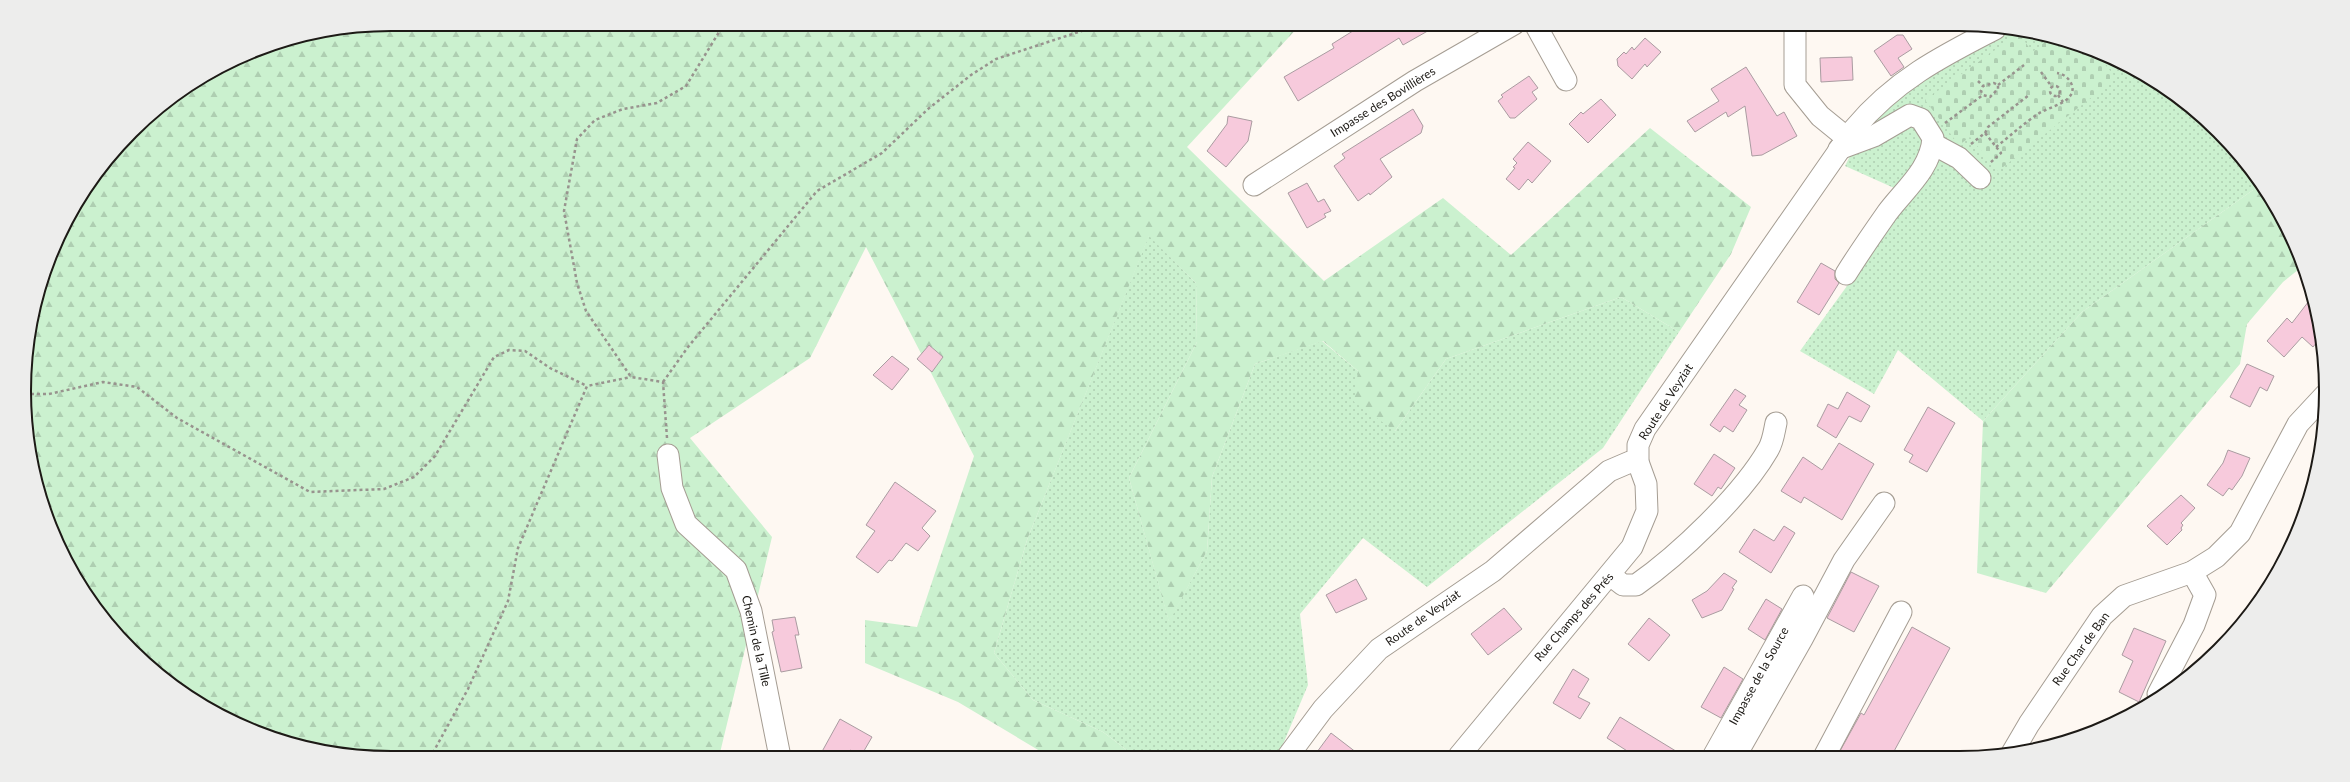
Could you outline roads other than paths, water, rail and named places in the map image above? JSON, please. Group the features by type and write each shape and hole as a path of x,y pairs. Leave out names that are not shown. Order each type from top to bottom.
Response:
{"street":[{"name":"Impasse des Bovillières","path":"1254,185 1415,81 1502,31"},
{"path":"1539,31 1566,80"},
{"path":"1795,31 1795,85 1843,144 1874,136 1910,115 1922,119 1933,138 1933,144 1923,168 1891,208 1846,274"},
{"name":"Route de Veyziat","path":"1292,751 1323,709 1379,649 1493,571 1609,471 1630,462 1638,462 1638,445 1645,429 1843,144 1883,97 1910,76 1941,57 1988,32"},
{"path":"1933,144 1960,159 1985,170"},
{"name":"Rue Char de Ban","path":"2016,746 2029,724 2102,616 2124,596 2192,572 2216,557 2240,533 2298,424 2319,402"},
{"path":"1610,575 1623,585 1636,585 1701,531 1744,483 1768,450 1776,423"},
{"name":"Chemin de la Tille","path":"668,455 672,488 686,524 736,570 751,611 779,751"},
{"name":"Rue Champs des Prés","path":"1462,751 1540,656 1610,575 1632,546 1647,511 1646,484 1638,462"},
{"path":"1738,751 1802,639 1844,560 1884,503"},
{"path":"2161,689 2194,625 2204,595 2192,572"},
{"name":"Impasse de la Source","path":"1716,751 1803,596"},
{"path":"1827,751 1902,612"}]}
